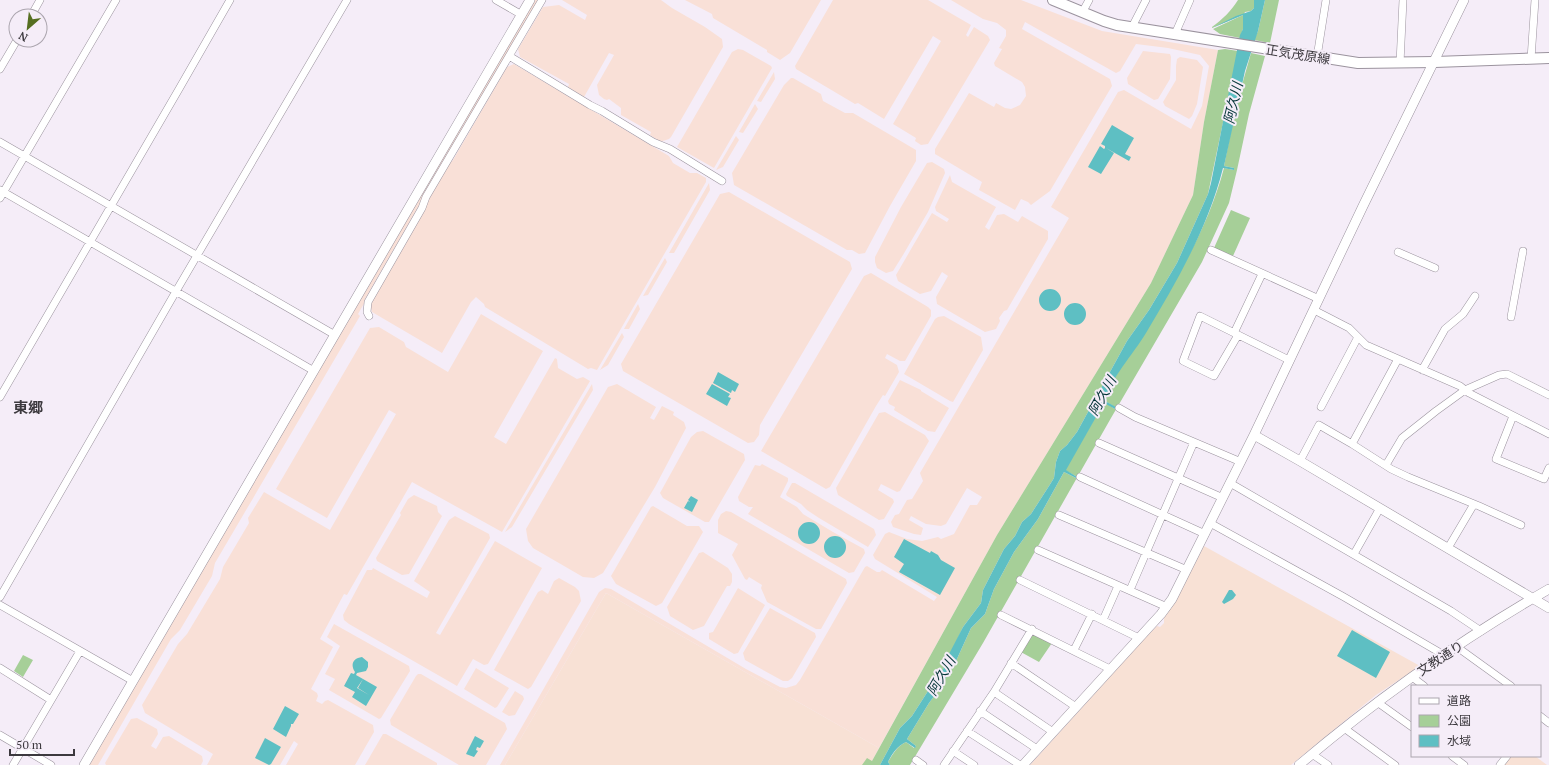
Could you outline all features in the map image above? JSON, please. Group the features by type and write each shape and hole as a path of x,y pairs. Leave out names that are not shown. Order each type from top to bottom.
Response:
{"main road":[{"name":"正気茂原線","path":"1053,0 1083,11 1104,21 1132,27 1268,50 1358,63 1549,58"}],"street":[{"path":"116,0 1,194 90,241 176,293 314,371"},
{"path":"0,397 230,0"},
{"path":"0,597 347,0"},
{"path":"496,0 522,15"},
{"path":"84,765 530,0"},
{"path":"369,316 367,312 368,302 422,208 426,197 542,0"},
{"path":"1083,11 1089,0"},
{"path":"1132,27 1146,0"},
{"path":"1174,34 1190,0"},
{"path":"1317,57 1326,0"},
{"path":"1399,0 1403,0 1400,63"},
{"path":"1023,765 1167,607 1241,462 1464,0"},
{"path":"1531,58 1535,0"},
{"path":"0,69 12,48"},
{"path":"509,56 653,142 670,149 722,181"},
{"path":"0,142 335,335"},
{"path":"1211,250 1319,299"},
{"path":"1511,317 1523,251"},
{"path":"1398,252 1435,268"},
{"path":"1262,274 1236,334 1214,376 1183,361 1200,316 1236,334 1289,360"},
{"path":"1422,370 1435,344 1446,329 1463,314 1475,296"},
{"path":"1314,310 1350,328 1366,345 1460,386 1513,416 1549,434"},
{"path":"1321,407 1358,337"},
{"path":"1352,444 1398,359"},
{"path":"1386,465 1402,438 1465,390 1504,373 1549,395"},
{"path":"1119,408 1135,417 1241,462"},
{"path":"1513,416 1496,459 1544,479 1549,468"},
{"path":"1300,461 1319,425 1408,477 1521,525"},
{"path":"1254,435 1549,608"},
{"path":"1099,442 1178,479 1223,498"},
{"path":"1130,590 1194,442"},
{"path":"1080,478 1205,534"},
{"path":"1230,483 1451,611 1481,631"},
{"path":"1448,548 1474,504"},
{"path":"1354,554 1380,508"},
{"path":"1059,515 1187,570"},
{"path":"1210,523 1344,597 1444,655"},
{"path":"1038,550 1167,607"},
{"path":"1020,580 1139,638"},
{"path":"1102,620 1118,586"},
{"name":"文教通り","path":"1299,765 1377,702 1412,677 1481,631 1549,590"},
{"path":"0,605 133,681"},
{"path":"1074,650 1092,614"},
{"path":"1001,615 1032,629 1110,669"},
{"path":"944,765 994,692 1032,629"},
{"path":"1457,647 1510,685"},
{"path":"14,765 80,651"},
{"path":"1011,663 1076,707"},
{"path":"0,668 52,700"},
{"path":"1412,677 1423,685"},
{"path":"994,692 1053,732"},
{"path":"1377,702 1411,726"},
{"path":"980,711 1037,749"},
{"path":"1541,717 1549,723"},
{"path":"1344,728 1395,765"},
{"path":"967,731 1020,765"},
{"path":"0,735 51,765"},
{"path":"953,751 974,765"},
{"path":"1312,754 1328,765"},
{"path":"1453,757 1464,765"},
{"path":"1500,765 1506,757"},
{"path":"916,760 924,765"}],"shaded area":[{"path":"535,0 538,0 365,299 366,300 358,314 360,316 215,563 212,576 180,630 171,639 98,765 88,765"},
{"path":"562,0 661,0 722,39 723,47 669,139 659,141 650,135 651,132 621,115 621,108 609,99 604,99 599,95 597,85 614,55 609,53 584,97 568,87 569,84 520,57 518,49 543,7 559,5 585,20 587,15"},
{"path":"685,0 821,0 790,53 780,60 767,52 767,50 713,18 712,14"},
{"path":"833,0 928,0 971,25 966,35 968,37 974,27 988,36 990,40 928,144 921,145 915,141 916,138 893,124 941,41 933,36 884,119 858,103 855,104 796,69 795,66"},
{"path":"951,0 1021,0 1102,31 1218,50 1204,122 1193,195 1151,283 997,535 879,748 606,593 505,765 500,765 599,592 605,588 611,589 746,669 780,687 786,688 796,685 800,680 865,567 867,566 877,572 882,570 934,601 937,597 875,559 873,555 885,534 889,532 907,539 922,541 938,537 941,539 954,534 970,505 977,505 982,497 967,488 946,524 941,526 926,524 911,516 909,520 923,528 921,535 893,527 891,522 895,515 899,514 907,500 912,499 923,481 920,473 1069,218 1051,207 1118,92 1124,90 1191,129 1202,106 1209,66 1200,55 1168,48 1136,44 1120,71 1116,73 1025,22 1022,29 1110,79 1112,86 1050,191 1031,205 1021,199 1015,210 979,190 982,182 935,154 935,149 969,93 994,107 996,103 1005,108 1011,109 1020,105 1026,96 1025,87 1022,82 995,66 994,63 1002,49 999,48 1006,36 1006,30 997,23 983,19"},
{"path":"738,49 743,50 772,68 714,168 677,147 732,52"},
{"path":"1143,51 1170,54 1171,57 1170,79 1158,99 1154,100 1128,84 1127,78"},
{"path":"1180,57 1197,60 1203,67 1197,104 1192,116 1189,119 1165,106 1163,102 1176,80 1177,59"},
{"path":"514,64 669,156 673,163 690,173 697,173 706,178 706,182 597,370 591,368 588,369 485,307 484,304 476,297 471,302 442,353 372,312 370,303 428,200 507,67"},
{"path":"774,72 775,79 761,102 757,101"},
{"path":"791,78 821,94 823,101 845,113 853,113 916,150 916,161 865,253 859,254 852,250 847,250 734,185 732,173 784,85"},
{"path":"755,104 758,109 743,133 739,132"},
{"path":"736,136 739,140 723,167 716,170"},
{"path":"932,162 944,169 945,173 928,212 903,255 893,271 886,273 877,268 875,257 901,207 927,163"},
{"path":"950,175 952,182 996,207 985,227 989,230 997,215 1004,214 1018,222 1022,216 1048,231 1048,239 1007,310 1004,311 999,318 1000,321 996,329 985,332 937,304 936,297 948,276 942,272 931,291 920,294 898,281 896,275 932,213 947,222 949,219 936,211 935,207"},
{"path":"709,183 710,190 674,253 669,253"},
{"path":"729,192 850,262 852,269 760,425 759,435 754,442 748,443 623,371 621,364 720,194"},
{"path":"665,258 667,262 648,295 643,296"},
{"path":"871,273 928,307 931,310 931,316 905,361 900,361 887,354 885,358 897,365 899,372 885,396 883,395 876,406 830,487 826,489 761,451 864,276"},
{"path":"638,304 640,309 629,329 624,329"},
{"path":"481,314 543,351 494,437 506,444 555,358 557,359 558,368 577,379 583,377 590,381 502,532 412,482 347,595 344,594 320,639 333,647 311,689 317,693 318,696 316,701 322,704 328,700 373,725 374,732 355,765 286,765 298,744 294,741 280,765 207,765 213,754 145,713 142,705 178,644 187,634 220,579 223,567 249,523 248,518 264,492 330,530 396,414 389,410 327,518 276,489 370,328 379,327 404,342 406,347 448,372"},
{"path":"944,316 981,337 983,350 953,402 904,374 935,319"},
{"path":"622,333 624,337 608,365 600,370"},
{"path":"900,380 921,390 949,408 935,432 928,431 894,410 895,407 889,404 888,401"},
{"path":"592,384 593,390 512,527 505,532"},
{"path":"617,384 656,407 650,418 654,420 662,406 674,412 673,415 684,422 686,428 655,487 603,573 594,578 583,577 533,548 528,541 526,529 608,387"},
{"path":"885,412 925,435 929,441 900,491 897,492 881,484 878,490 893,499 894,502 884,519 879,520 838,495 836,488 879,413"},
{"path":"703,431 744,454 745,460 709,522 705,522 663,498 660,493 691,437 697,432"},
{"path":"762,464 788,478 780,497 797,507 803,514 864,549 865,553 854,572 849,573 748,514 753,507 749,507 739,501 738,497 755,465 760,466"},
{"path":"792,483 795,483 874,529 876,535 868,547 819,518 801,504 787,496 786,494"},
{"path":"414,495 437,506 438,512 442,516 409,574 402,575 377,561 376,558 401,515 400,513 408,499"},
{"path":"653,506 687,526 699,526 703,532 662,603 656,606 616,584 611,576 651,507"},
{"path":"726,511 731,512 846,579 847,583 821,629 816,629 767,602 761,588 762,585 749,577 747,580 745,579 732,555 738,544 718,533 718,520 721,514"},
{"path":"455,516 489,534 490,538 436,633 440,635 495,541 542,568 488,664 484,665 473,659 457,686 349,624 344,620 343,615 367,570 372,570 373,568 427,598 430,592 414,581 449,520"},
{"path":"1204,546 1420,666 1376,695 1291,765 1030,765 1147,636 1157,626 1160,627 1164,623 1164,618 1176,600"},
{"path":"703,552 728,568 732,574 732,582 730,586 727,586 704,626 693,630 670,616 667,607 699,553"},
{"path":"559,578 579,591 581,601 531,687 528,689 494,670 538,592 542,590 548,594 554,581"},
{"path":"738,588 765,605 738,653 734,654 709,639 709,633 713,632"},
{"path":"606,593 879,748 870,765 505,765"},
{"path":"770,608 815,633 816,637 792,678 788,681 783,681 745,660 743,653"},
{"path":"334,624 409,666 410,671 379,719 329,690 335,679 325,674 340,646 327,637"},
{"path":"476,668 509,688 497,707 495,708 464,689"},
{"path":"418,674 421,674 505,723 507,729 486,765 459,765 391,725 390,720"},
{"path":"515,691 523,696 524,699 515,715 509,716 502,712"},
{"path":"137,718 157,729 158,734 151,746 156,749 163,737 169,736 202,756 203,761 201,765 106,765 105,763 131,719"},
{"path":"383,734 386,734 437,763 437,765 365,765"},
{"path":"1510,757 1536,757 1547,765 1504,765"}],"green space":[{"path":"1238,0 1254,0 1254,8 1251,11 1245,12 1244,14 1212,28 1233,8"},
{"path":"1265,0 1279,0 1270,43 1254,40 1258,31"},
{"path":"1243,15 1243,29 1240,38 1220,34 1213,29"},
{"path":"1225,49 1238,51 1208,194 1177,263 1149,310 1127,341 1077,432 1067,445 1060,451 1056,462 1054,478 1031,514 1022,522 1015,536 1004,549 983,590 981,603 963,627 940,676 928,691 912,716 900,728 880,765 862,765 867,758 872,761 997,535 1151,283 1193,195 1204,122 1218,50"},
{"path":"1251,53 1265,56 1249,114 1229,203 1202,262 983,643 910,765 890,765 888,762 900,746 906,742 914,748 916,746 907,739 956,661 971,628 985,614 994,589 1014,552 1038,519 1064,472 1076,478 1077,477 1065,470 1104,402 1115,409 1115,407 1105,401 1108,389 1158,309 1189,255 1203,227 1224,168 1234,170 1234,168 1224,166 1236,106"},
{"path":"1231,210 1250,218 1233,256 1214,248"},
{"path":"1034,629 1054,640 1039,662 1019,651"},
{"path":"23,655 33,660 23,677 14,671"}],"water":[{"name":"阿久川","path":"1254,0 1265,0 1258,31 1245,71 1224,166 1234,168 1234,170 1223,168 1209,212 1180,274 1141,342 1112,383 1105,401 1116,407 1115,409 1104,403 1066,470 1077,477 1076,478 1064,472 1038,519 1014,552 994,589 985,614 971,628 956,661 907,739 916,746 915,748 906,742 897,748 893,753 888,762 890,765 880,765 900,728 912,716 928,691 940,676 948,656 963,627 981,603 983,590 1004,549 1015,536 1022,522 1031,514 1054,478 1056,462 1060,451 1067,445 1077,432 1127,341 1149,310 1177,263 1208,194 1211,183 1240,35 1243,29 1243,15 1212,28 1236,16 1251,11 1254,8"},
{"path":"1112,125 1134,138 1125,154 1131,157 1129,161 1106,148 1114,153 1101,174 1088,167 1100,146 1104,149 1105,148 1105,146 1101,144"},
{"path":"1050,289 1058,292 1061,300 1058,308 1050,311 1042,308 1039,300 1042,292"},
{"path":"1075,303 1083,306 1086,314 1083,322 1075,325 1067,322 1064,314 1067,306"},
{"path":"718,372 739,384 735,392 732,390 731,393 713,383"},
{"path":"712,384 730,394 728,397 731,398 727,406 706,394"},
{"path":"691,496 698,500 692,512 684,508 688,501 690,502 688,500"},
{"path":"809,522 817,525 820,533 817,541 809,544 801,541 798,533 801,525"},
{"path":"835,536 843,539 846,547 843,555 835,558 827,555 824,547 827,539"},
{"path":"904,539 930,553 931,551 938,555 941,560 955,568 940,595 899,572 904,564 894,557"},
{"path":"1229,590 1232,590 1236,595 1233,599 1224,604 1222,602"},
{"path":"1352,630 1390,652 1376,678 1337,656"},
{"path":"362,657 368,662 368,667 366,671 357,673 356,675 363,679 377,687 366,706 352,697 355,692 344,686 351,673 354,674 355,672 353,669 353,662"},
{"path":"285,706 299,714 293,724 291,724 286,737 273,729"},
{"path":"475,736 484,741 480,748 477,747 476,750 478,751 474,757 466,754"},
{"path":"265,738 281,747 269,765 255,758"}],"district":[{"name":"東郷","path":"28,408"}]}
